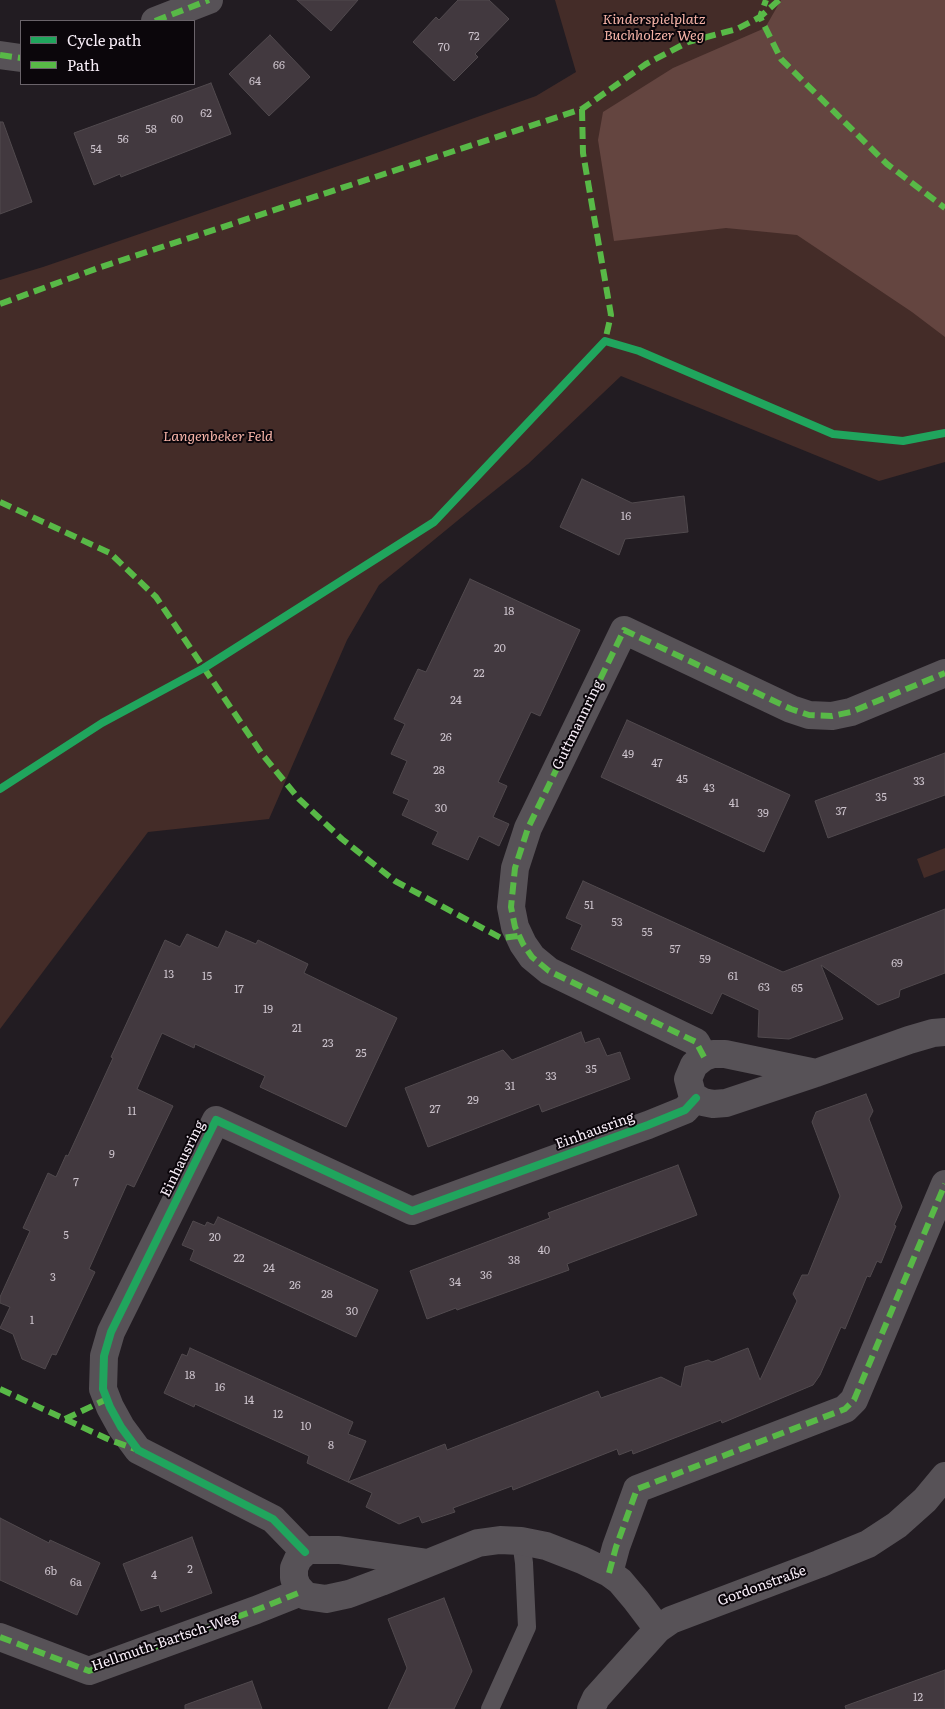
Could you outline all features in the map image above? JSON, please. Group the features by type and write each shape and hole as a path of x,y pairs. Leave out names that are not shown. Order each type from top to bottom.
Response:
{"street":[{"path":"157,20 209,0"},
{"path":"0,56 20,58"},
{"name":"Guttmannring","path":"704,1057 696,1042 549,971 532,957 523,944 515,926 511,907 515,868 528,828 624,630 791,709 809,715 832,716 851,712 945,672"},
{"path":"816,1072 725,1054 713,1054 704,1057 694,1064 688,1079 692,1094 696,1098 713,1104 726,1103 909,1040 945,1032"},
{"name":"Einhausring","path":"305,1552 273,1519 138,1450 121,1427 103,1389 104,1356 111,1332 216,1120 412,1211 648,1126 685,1110 696,1098"},
{"path":"609,1573 616,1547 637,1489 845,1409 854,1400 945,1184"},
{"name":"Gordonstraße","path":"591,1709 596,1698 658,1629 672,1620 691,1612 868,1544 897,1525 925,1500 945,1476"},
{"path":"428,1563 339,1550 311,1550 305,1552 298,1559 294,1568 294,1578 301,1592 306,1596 315,1599 326,1599 341,1596 381,1582 478,1543 500,1540 521,1541 555,1550 609,1573 620,1581 658,1629"},
{"name":"Hellmuth-Bartsch-Weg","path":"0,1637 90,1671 301,1592"}],"lane":[{"path":"490,1709 526,1627 524,1563 521,1541"}],"green space":[{"name":"Langenbeker Feld","path":"555,0 945,0 945,462 879,481 621,376 528,464 379,585 347,640 269,819 148,832 0,1029 0,280 382,151 536,96 576,72"},
{"path":"945,848 945,870 924,878 917,859"}],"shaded area":[{"path":"781,0 945,0 945,337 912,312 797,235 726,228 614,241 598,140 603,112 673,68 765,28"}],"building":[{"path":"297,0 358,0 331,31"},
{"path":"458,0 489,0 509,19 475,54 478,57 454,81 413,42 436,17 439,20"},
{"path":"270,35 310,77 269,116 229,74"},
{"path":"211,83 231,134 121,177 120,174 94,185 74,133"},
{"path":"0,122 3,122 32,202 0,214"},
{"path":"582,479 632,503 684,496 688,532 625,539 619,555 560,527"},
{"path":"470,579 580,630 540,716 531,712 498,782 507,786 493,817 509,824 499,846 479,836 468,860 432,844 438,832 402,815 409,800 393,793 407,761 391,754 405,724 394,719 418,669 426,672"},
{"path":"627,720 790,795 764,852 601,777"},
{"path":"945,753 945,795 828,838 815,801"},
{"path":"583,881 783,972 945,909 945,973 900,990 899,997 878,1005 821,965 843,1019 789,1039 758,1037 759,1010 722,993 712,1014 571,949 582,925 566,918"},
{"path":"226,931 256,944 258,940 308,964 304,973 397,1018 346,1127 260,1087 265,1076 195,1044 194,1048 162,1033 137,1089 173,1106 134,1187 127,1184 89,1269 95,1272 56,1355 52,1354 45,1369 22,1359 13,1334 0,1328 10,1307 0,1303 0,1297 30,1231 23,1228 48,1173 56,1177 66,1155 68,1156 165,940 180,947 187,934 218,948"},
{"path":"581,1032 585,1043 599,1038 607,1056 620,1052 630,1079 542,1112 539,1104 428,1147 405,1088 503,1050 512,1060"},
{"path":"866,1094 873,1111 869,1119 902,1207 881,1263 877,1261 870,1277 867,1276 845,1329 841,1327 820,1375 813,1385 722,1423 721,1420 633,1454 632,1450 619,1455 617,1449 513,1490 512,1486 453,1508 455,1512 422,1523 419,1516 399,1524 366,1507 372,1493 348,1482 445,1444 447,1450 598,1391 601,1398 661,1377 681,1387 685,1367 708,1360 712,1362 748,1348 760,1380 797,1301 793,1294 802,1275 808,1275 840,1196 812,1122 816,1112"},
{"path":"678,1165 697,1215 567,1264 569,1270 427,1319 410,1271 550,1218 548,1213"},
{"path":"218,1217 378,1290 356,1337 190,1260 194,1250 182,1245 193,1221 205,1226 207,1222 214,1225"},
{"path":"190,1348 353,1422 348,1434 366,1441 348,1482 307,1463 309,1456 195,1404 194,1407 164,1393 182,1354 187,1356"},
{"path":"0,1518 49,1543 50,1540 100,1563 77,1615 0,1580"},
{"path":"192,1537 212,1593 161,1612 159,1605 141,1611 123,1564"},
{"path":"444,1598 472,1671 454,1709 388,1709 407,1668 388,1619"},
{"path":"945,1670 945,1709 846,1709 845,1706"},
{"path":"252,1681 262,1709 185,1709 185,1705"}],"marked path":[{"path":"158,20 209,0"},
{"path":"0,304 101,267 582,109 646,64 688,42 737,29 760,17 766,0"},
{"path":"779,0 760,17 781,59 887,164 945,208"},
{"path":"0,55 20,58"},
{"path":"582,109 583,153 611,315 605,341"},
{"path":"0,502 110,553 156,597 262,754 299,799 342,839 395,881 501,938 518,936"},
{"path":"704,1057 696,1042 549,971 532,957 523,944 515,927 511,907 515,868 528,828 624,630 791,709 809,715 832,716 851,712 945,673"},
{"path":"609,1573 616,1547 637,1489 845,1409 854,1400 945,1184"},
{"path":"0,1389 110,1440 135,1449"},
{"path":"65,1419 107,1399"},
{"path":"0,1637 89,1671 301,1592"}],"cycle path":[{"path":"0,789 102,723 204,668 434,522 605,341 639,351 833,434 903,441 945,433"},
{"path":"305,1552 273,1519 138,1450 121,1427 103,1389 104,1356 111,1332 216,1120 412,1211 648,1125 685,1110 696,1098"}],"park label":[{"name":"Kinderspielplatz Buchholzer Weg","path":"654,28"}]}
